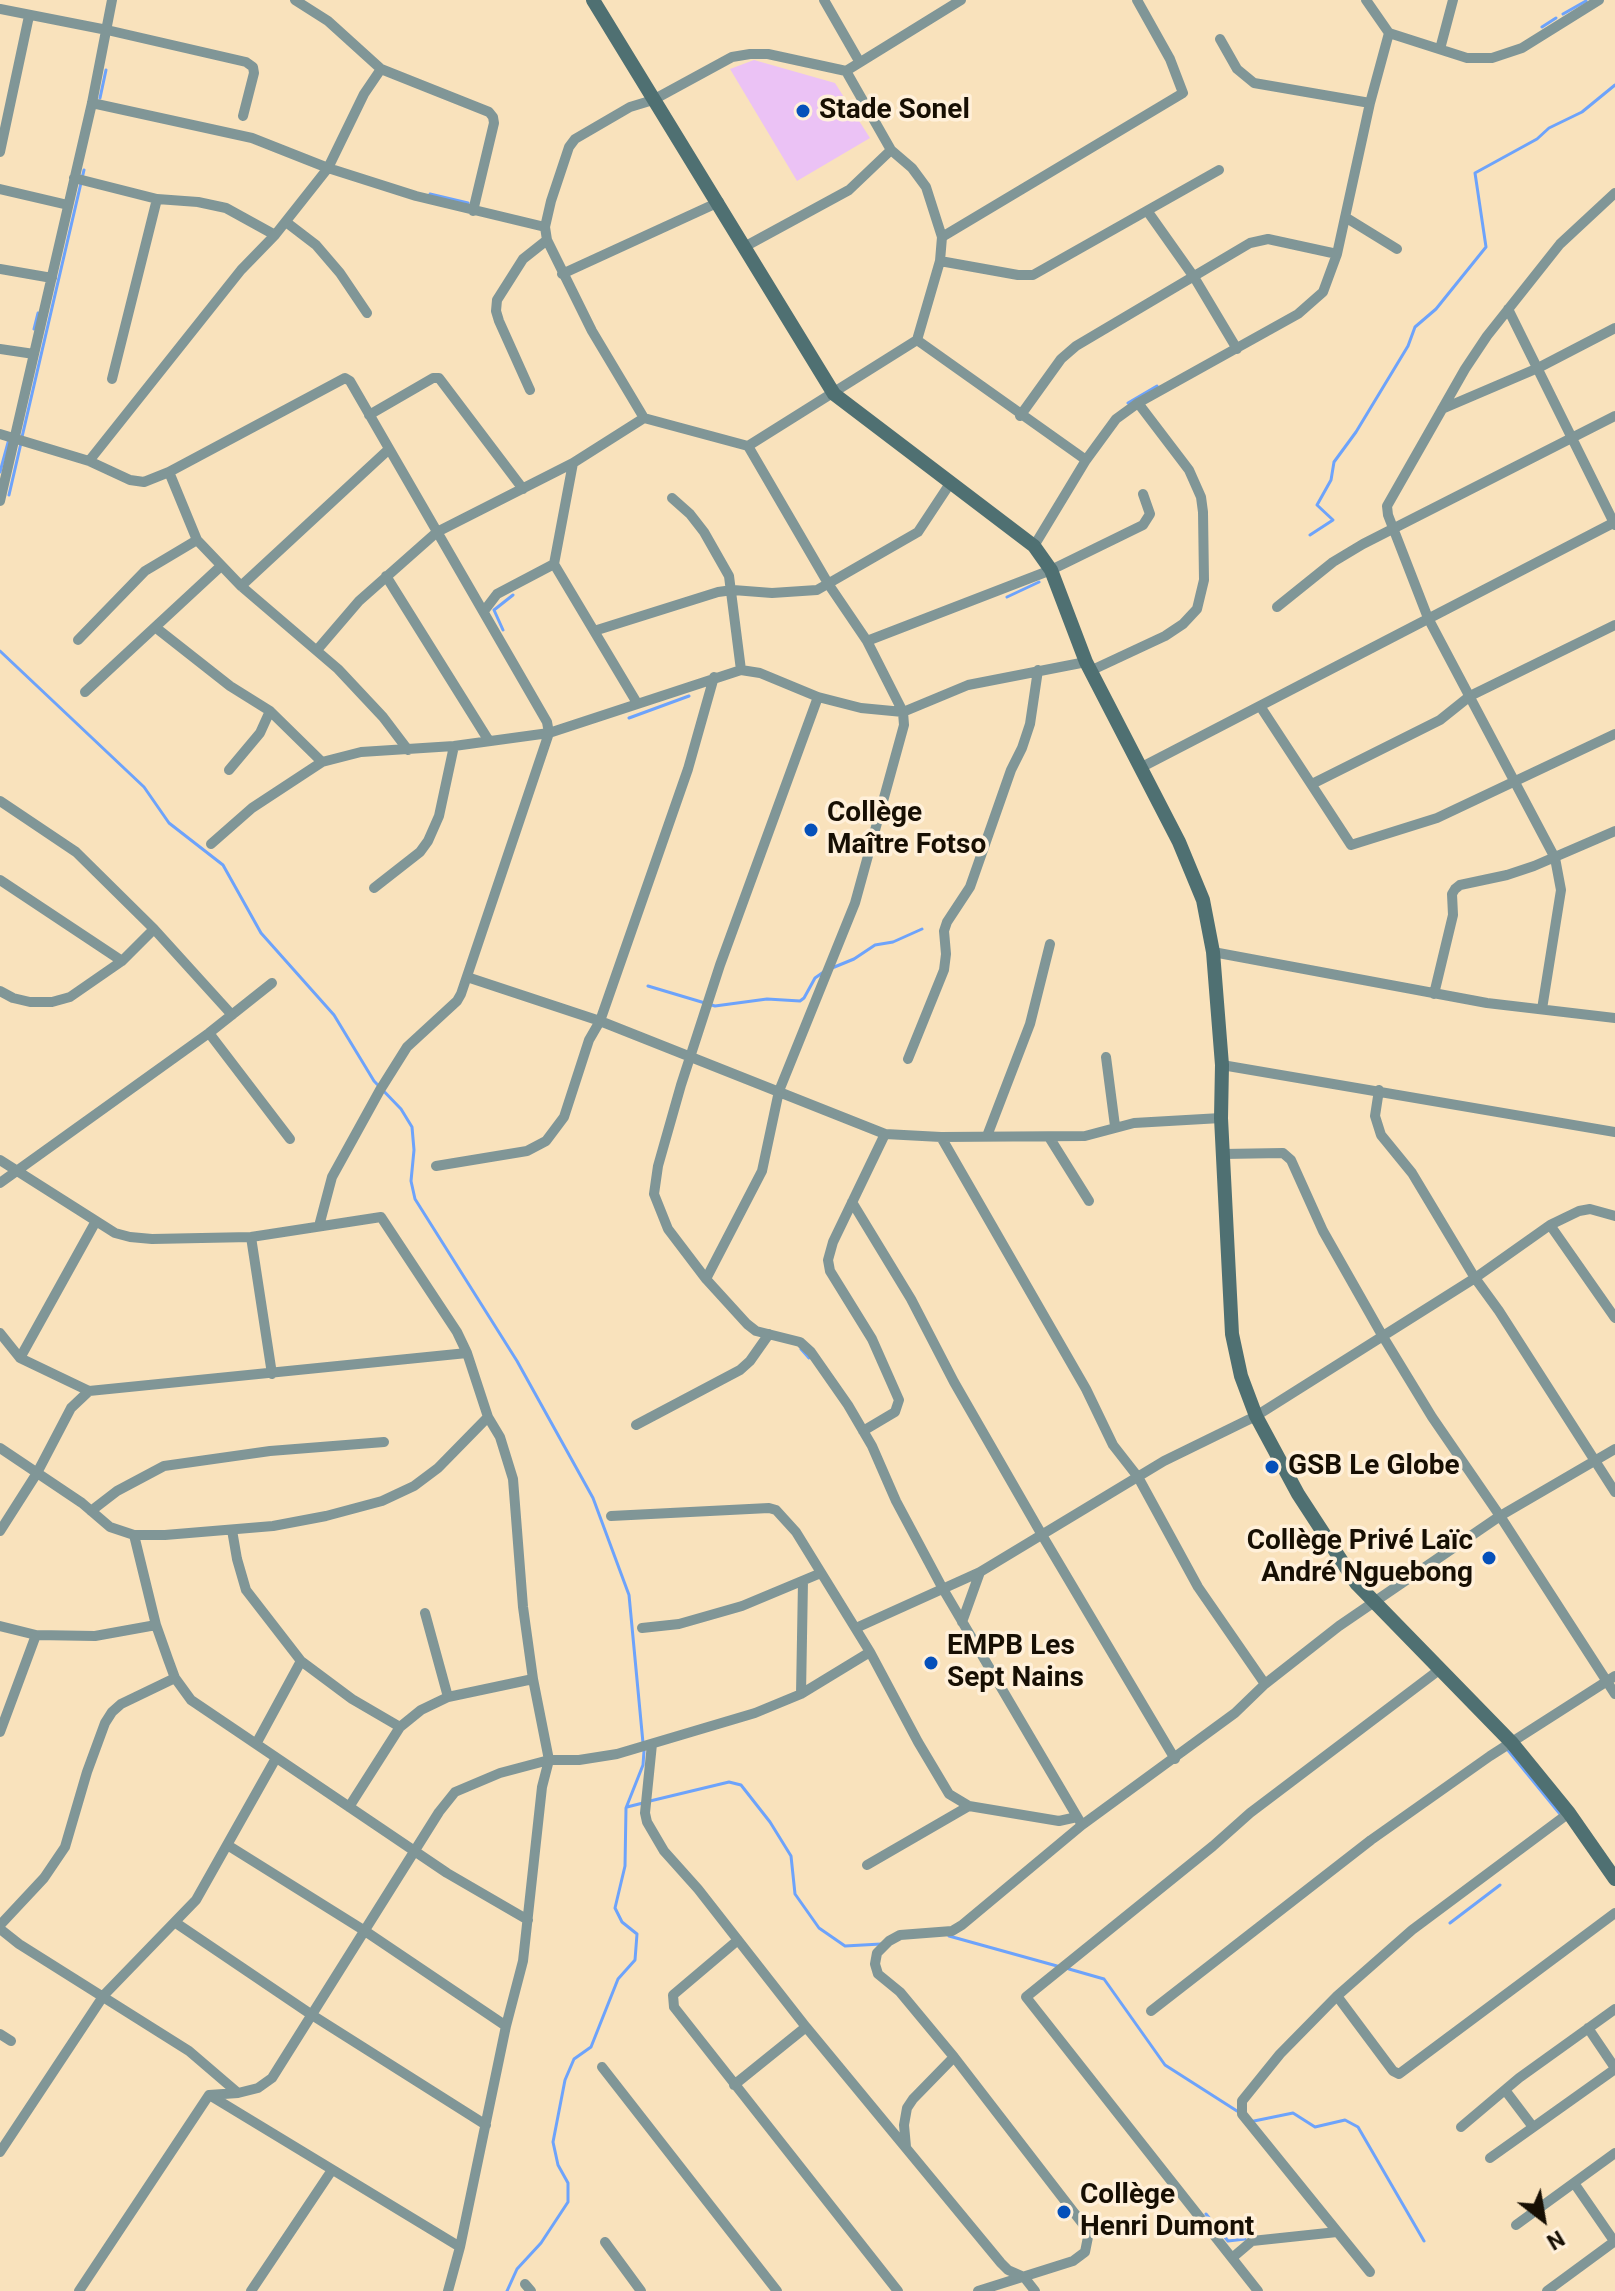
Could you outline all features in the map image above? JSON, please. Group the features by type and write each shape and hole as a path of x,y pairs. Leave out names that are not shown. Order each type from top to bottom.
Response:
{"main road":[{"path":"597,1 653,100 719,202 834,394 1034,546 1051,570 1088,666 1179,842 1203,900 1213,952 1222,1065 1221,1118 1232,1334 1241,1376 1256,1416 1298,1494 1356,1583 1512,1743 1569,1813 1615,1879"}],"street":[{"path":"0,501 92,103 112,0"},
{"path":"295,0 328,21 381,69 489,112 494,123 473,211"},
{"path":"824,0 859,61"},
{"path":"846,71 961,0"},
{"path":"942,237 1183,93 1170,59 1137,0"},
{"path":"1366,0 1389,33 1467,58 1492,58 1522,48 1599,0"},
{"path":"1440,49 1453,0"},
{"path":"0,9 246,62 253,67 254,73 243,116"},
{"path":"0,152 29,16"},
{"path":"1034,546 1086,460 1116,419 1138,403 1298,314 1323,292 1337,254 1370,103 1389,33"},
{"path":"1220,39 1237,69 1254,83 1370,103"},
{"path":"706,1279 762,1171 779,1091 855,903 902,736 903,712 867,641 829,585 748,446 644,418 562,274 547,240 545,227 565,158 575,139 630,107 653,100 732,57 750,54 809,61 846,71 891,150 912,168 926,187 942,237 940,261 917,340 748,446"},
{"path":"89,461 241,270 275,235 328,168 364,94 381,69"},
{"path":"92,103 252,138 328,168 473,211 545,227"},
{"path":"746,246 849,190 891,150"},
{"path":"940,261 1033,275 1219,170"},
{"path":"74,178 157,199 226,208 275,235"},
{"path":"0,189 68,205"},
{"path":"1542,1009 1561,890 1555,858 1428,618 1388,515 1389,499 1465,369 1508,309 1560,244 1615,193"},
{"path":"112,379 157,199"},
{"path":"562,274 719,202"},
{"path":"1148,212 1194,277 1237,349"},
{"path":"1345,217 1397,249"},
{"path":"286,222 316,245 367,313"},
{"path":"1020,416 1061,359 1076,346 1258,240 1268,239 1337,254"},
{"path":"530,390 499,321 497,300 523,259 547,240"},
{"path":"0,269 52,278"},
{"path":"1140,768 1615,523 1508,309"},
{"path":"1442,409 1538,368 1615,328"},
{"path":"917,340 1086,460"},
{"path":"0,349 34,354"},
{"path":"0,434 89,461 138,482 169,472 345,378 350,381 542,711 549,733 457,1001 407,1047 362,1119 332,1177 319,1226"},
{"path":"369,415 433,378 439,378 523,489"},
{"path":"211,844 252,808 322,762 361,752 454,746 549,733 741,670 769,676 818,697 861,708 903,712 968,685 1038,670 1088,666 1165,636 1183,624 1197,609 1204,580 1203,512 1201,497 1189,470 1138,403"},
{"path":"1277,607 1333,562 1363,544 1615,416"},
{"path":"317,650 359,601 437,532 573,463 644,418"},
{"path":"241,586 388,450"},
{"path":"573,463 554,564 637,703"},
{"path":"169,472 197,540 241,586 317,650 366,697 408,750"},
{"path":"594,631 697,597 733,590 803,592 829,585 918,532 951,482"},
{"path":"867,641 1051,570 1143,525 1150,514 1143,494"},
{"path":"672,498 690,514 718,554 733,590 741,670"},
{"path":"78,640 145,571 197,540"},
{"path":"484,611 497,594 554,564"},
{"path":"85,692 221,566"},
{"path":"386,576 489,741"},
{"path":"472,591 497,594"},
{"path":"1312,784 1440,720 1470,696 1615,625"},
{"path":"155,627 230,686 270,711 322,762"},
{"path":"908,1059 944,970 944,931 947,922 970,887 1011,770 1022,748 1030,724 1038,670"},
{"path":"436,1166 527,1151 546,1141 564,1117 688,769 714,677"},
{"path":"818,697 720,965 658,1166 654,1194 668,1229 706,1279 747,1324 756,1331 800,1342 811,1352 848,1405 943,1589 1079,1821"},
{"path":"1260,706 1351,845 1437,818 1615,734"},
{"path":"229,770 260,733 270,711"},
{"path":"374,888 420,852 428,841 439,816 454,746"},
{"path":"0,801 76,852 154,929 232,1015"},
{"path":"1434,994 1453,915 1452,894 1455,889 1555,858 1615,831"},
{"path":"0,880 122,961"},
{"path":"0,991 13,998 52,1002 70,997 122,961 154,929"},
{"path":"987,1136 1030,1024 1050,944"},
{"path":"1213,952 1434,994 1615,1018"},
{"path":"467,977 600,1021 885,1134 941,1137 1085,1136 1115,1126 1221,1118"},
{"path":"0,1183 209,1033 272,983"},
{"path":"209,1033 290,1139"},
{"path":"1106,1057 1115,1126"},
{"path":"1222,1065 1615,1132"},
{"path":"1379,1090 1375,1116 1381,1135 1412,1173 1475,1278 1615,1492"},
{"path":"863,1431 895,1412 899,1400 872,1339 830,1271 828,1260 833,1242 885,1134"},
{"path":"941,1137 1086,1389 1113,1445 1138,1477 1198,1587 1265,1684"},
{"path":"1049,1137 1089,1201"},
{"path":"1223,1154 1286,1155 1323,1231 1432,1417 1610,1679 1615,1694"},
{"path":"0,1160 115,1233 141,1238 251,1237 381,1217 457,1332 467,1353 513,1479 521,1592 533,1679 549,1760 542,1787 523,1961 448,2291"},
{"path":"852,1202 911,1299 954,1382 1042,1535 1175,1759"},
{"path":"856,1628 980,1572 1187,1448 1256,1416 1475,1278 1550,1225 1590,1209 1615,1216"},
{"path":"20,1358 96,1221"},
{"path":"1550,1225 1615,1318"},
{"path":"251,1237 272,1374"},
{"path":"0,1333 20,1358 89,1391 467,1353"},
{"path":"636,1425 740,1370 769,1334"},
{"path":"0,1531 37,1473 71,1408 89,1391"},
{"path":"0,1448 110,1527 134,1535 232,1530 326,1516 382,1501 414,1486 438,1468 488,1417"},
{"path":"91,1511 117,1491 164,1466 270,1451 384,1442"},
{"path":"978,2291 1081,2257 1089,2232 954,2057 900,1992 878,1974 875,1964 877,1953 900,1935 952,1931 962,1925 1079,1821 1175,1759 1339,1626 1500,1516 1615,1449"},
{"path":"611,1516 776,1510 796,1532 856,1628 949,1794 969,1806 1059,1821 1079,1821"},
{"path":"232,1530 246,1590 301,1661 324,1680 400,1727"},
{"path":"134,1535 156,1625 175,1678 191,1700 447,1873 528,1920"},
{"path":"962,1622 980,1572"},
{"path":"642,1628 679,1624 729,1610 821,1573"},
{"path":"801,1694 803,1581"},
{"path":"425,1613 448,1697"},
{"path":"0,1626 36,1635 95,1636 156,1625"},
{"path":"0,1732 36,1635"},
{"path":"209,2095 258,2088 272,2078 415,1850 455,1792 500,1773 549,1760 604,1756 755,1713 801,1694 870,1652"},
{"path":"256,1744 301,1661"},
{"path":"1258,2291 1026,1997 1250,1813 1439,1670"},
{"path":"175,1678 121,1704 112,1712 87,1772 65,1847 44,1878 0,1927 19,1944 189,2051 238,2093"},
{"path":"349,1807 400,1727 421,1710 448,1697 533,1679"},
{"path":"1151,2011 1371,1840 1610,1679"},
{"path":"652,1744 645,1813 664,1851 1001,2263 1024,2277 1035,2291"},
{"path":"0,2152 104,1995 196,1900 276,1758"},
{"path":"867,1865 969,1806"},
{"path":"1370,2272 1242,2114 1246,2093 1337,1996 1412,1930 1569,1813"},
{"path":"229,1846 365,1931 506,2026"},
{"path":"1337,1996 1393,2071 1399,2074 1615,1913"},
{"path":"176,1923 312,2015 486,2125"},
{"path":"738,1940 673,1995 672,2002 898,2291"},
{"path":"1461,2127 1505,2090 1615,2009"},
{"path":"734,2085 806,2027"},
{"path":"1490,2158 1615,2068 1588,2028"},
{"path":"0,2034 11,2041"},
{"path":"907,2149 904,2125 907,2108 954,2057"},
{"path":"602,2067 777,2291"},
{"path":"1505,2090 1533,2127"},
{"path":"209,2095 460,2247"},
{"path":"79,2291 209,2095"},
{"path":"1516,2225 1615,2153"},
{"path":"251,2291 332,2170"},
{"path":"1547,2291 1615,2241 1574,2183"},
{"path":"1232,2258 1252,2241 1337,2232"},
{"path":"605,2242 641,2291"}],"shaded area":[{"name":"Stade Sonel","path":"754,60 835,83 870,138 797,181 730,69"}],"waterway":[{"path":"1563,14 1586,1"},
{"path":"1542,27 1556,18"},
{"path":"100,98 106,70"},
{"path":"1310,535 1333,520 1317,505 1331,480 1334,462 1356,432 1408,346 1415,327 1436,309 1486,247 1475,173 1537,139 1549,128 1582,112 1615,85"},
{"path":"22,437 84,170"},
{"path":"430,194 468,203"},
{"path":"34,329 38,313"},
{"path":"1128,403 1157,386"},
{"path":"0,472 9,439"},
{"path":"9,495 21,443"},
{"path":"1007,597 1039,582"},
{"path":"503,630 494,610 513,595"},
{"path":"0,651 144,787 169,823 223,865 261,933 334,1015 374,1081 401,1109 412,1127 414,1150 411,1181 415,1199 517,1361 593,1498 629,1595 643,1743"},
{"path":"629,718 689,696"},
{"path":"832,968 854,959 875,945 893,942 922,929"},
{"path":"648,986 715,1006 767,999 800,1001 815,978 825,971"},
{"path":"801,1349 809,1358"},
{"path":"1507,1749 1560,1814"},
{"path":"507,2291 517,2269 541,2243 568,2202 568,2183 558,2165 553,2142 565,2080 574,2059 591,2047 618,1979 635,1960 637,1934 622,1922 615,1908 625,1866 626,1808 643,1765 644,1751"},
{"path":"650,1801 729,1782 741,1785 770,1822 791,1856 795,1894 819,1928 845,1946 881,1944"},
{"path":"627,1807 643,1803"},
{"path":"1450,1923 1500,1885"},
{"path":"949,1936 1057,1966"},
{"path":"1069,1969 1104,1979 1165,2065 1237,2111"},
{"path":"1254,2121 1293,2113 1315,2127 1345,2120 1358,2127 1424,2241"},
{"path":"1206,2214 1228,2241 1245,2239"}],"place":[{"name":"Stade Sonel","path":"803,111"},
{"name":"Collège Maître Fotso","path":"811,830"},
{"name":"GSB Le Globe","path":"1272,1467"},
{"name":"Collège Privé Laïc André Nguebong","path":"1489,1558"},
{"name":"EMPB Les Sept Nains","path":"931,1663"},
{"name":"Collège Henri Dumont","path":"1064,2212"}]}
